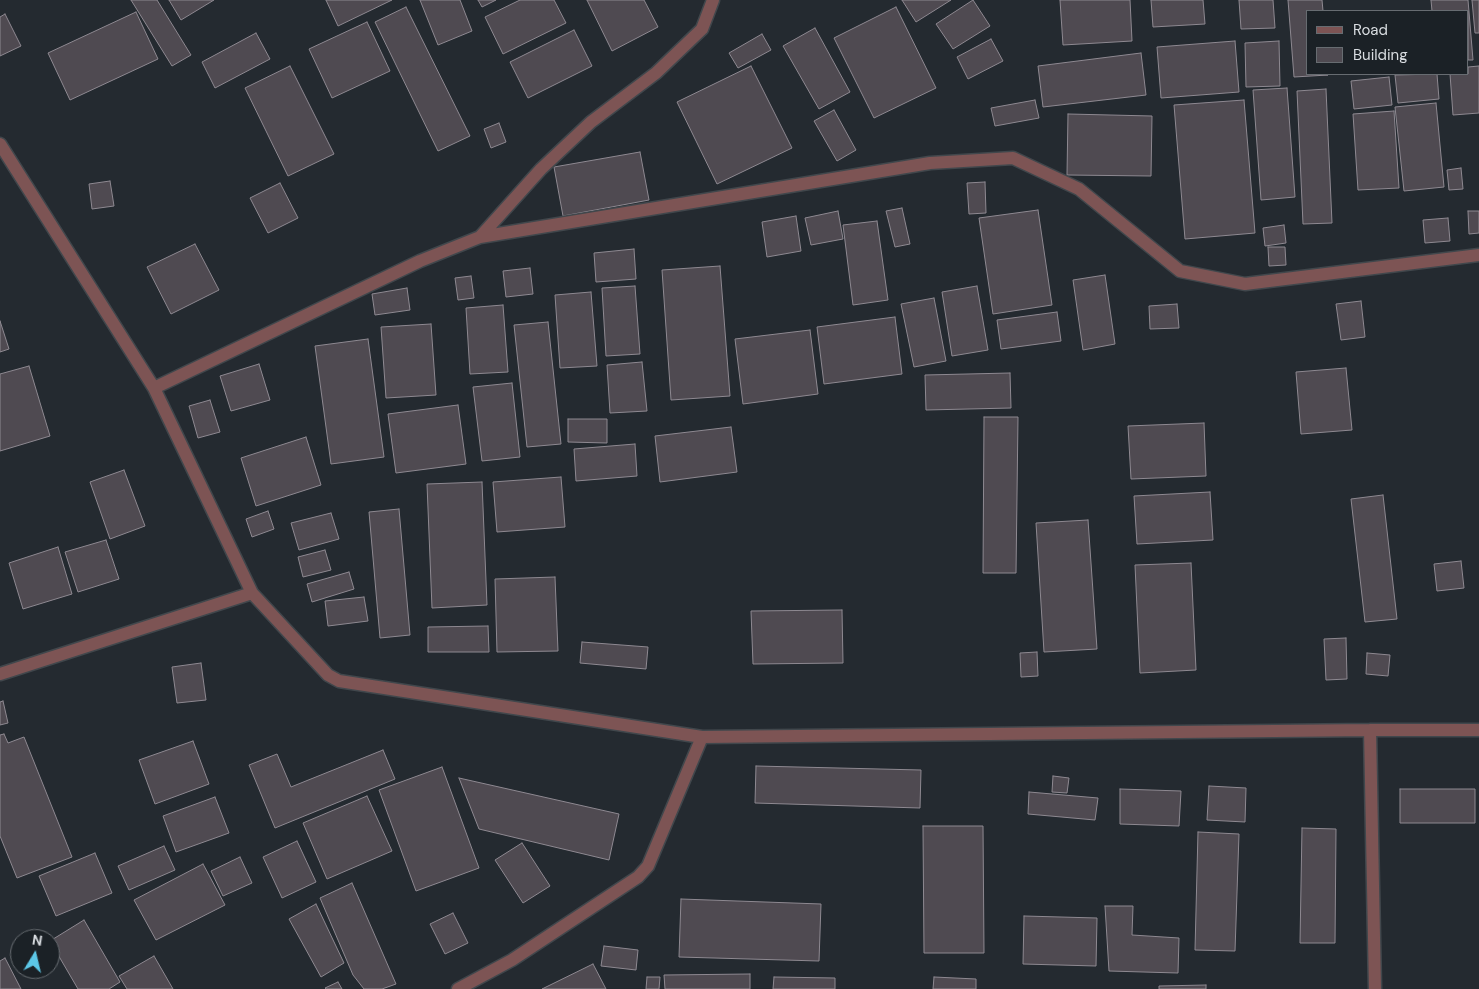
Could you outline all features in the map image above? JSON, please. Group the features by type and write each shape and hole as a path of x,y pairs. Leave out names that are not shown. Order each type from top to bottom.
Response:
{"street":[{"path":"480,237 541,169 591,122 656,73 702,29 713,0"},
{"path":"0,144 154,388 252,593 328,675 339,681 702,737 1479,730"},
{"path":"154,388 420,261 480,237 930,162 1013,158 1080,189 1180,271 1245,284 1479,255"},
{"path":"0,674 252,593"},
{"path":"1370,730 1375,989"},
{"path":"458,989 512,960 638,876 648,866 702,737"}],"building":[{"path":"131,0 157,0 191,55 172,66"},
{"path":"169,0 214,0 181,20"},
{"path":"326,0 392,0 338,26"},
{"path":"420,0 460,0 472,31 438,45"},
{"path":"478,0 496,0 482,7"},
{"path":"520,0 554,0 566,23 503,54 485,17"},
{"path":"587,0 644,0 658,27 612,51"},
{"path":"902,0 951,0 916,22"},
{"path":"973,0 990,26 953,49 936,24"},
{"path":"1060,0 1130,0 1132,41 1063,45"},
{"path":"1151,0 1203,0 1205,24 1153,27"},
{"path":"1239,0 1273,0 1275,28 1241,29"},
{"path":"1288,0 1322,0 1323,10 1306,10 1306,75 1328,75 1294,77"},
{"path":"1431,0 1468,0 1469,10 1432,10"},
{"path":"1472,0 1479,0 1479,33 1475,33"},
{"path":"406,7 470,136 438,151 375,22"},
{"path":"896,7 936,88 874,118 834,38"},
{"path":"136,12 158,59 70,100 48,53"},
{"path":"1469,12 1473,60 1469,60"},
{"path":"5,14 21,46 0,56 0,17"},
{"path":"367,22 390,71 332,98 309,49"},
{"path":"815,28 850,92 819,109 783,46"},
{"path":"574,30 592,66 528,98 510,62"},
{"path":"256,33 270,59 215,88 202,62"},
{"path":"762,34 771,50 738,68 729,53"},
{"path":"991,39 1003,61 968,79 957,57"},
{"path":"1235,41 1239,92 1161,98 1157,47"},
{"path":"1279,41 1280,86 1246,87 1245,43"},
{"path":"1141,53 1146,95 1043,107 1038,66"},
{"path":"290,66 334,154 288,176 245,88"},
{"path":"751,66 792,148 717,184 677,102"},
{"path":"1479,66 1479,113 1453,115 1450,75 1469,75 1469,67"},
{"path":"1395,75 1437,75 1439,99 1398,103"},
{"path":"1389,77 1392,105 1354,109 1351,81"},
{"path":"1287,88 1295,197 1261,200 1253,90"},
{"path":"1326,89 1332,223 1303,224 1297,91"},
{"path":"1035,100 1039,118 995,126 991,108"},
{"path":"1244,100 1255,233 1185,239 1174,105"},
{"path":"1436,103 1444,187 1404,191 1395,107"},
{"path":"834,110 856,150 837,161 814,121"},
{"path":"1394,111 1399,188 1358,190 1353,114"},
{"path":"1068,114 1152,116 1151,176 1067,175"},
{"path":"499,123 506,142 491,148 484,129"},
{"path":"640,152 649,200 563,216 554,167"},
{"path":"1461,168 1463,189 1449,190 1447,170"},
{"path":"110,181 114,206 92,209 89,184"},
{"path":"985,182 986,213 969,214 967,183"},
{"path":"280,183 298,218 268,233 250,198"},
{"path":"902,208 910,244 895,247 886,211"},
{"path":"1038,210 1052,305 993,314 979,218"},
{"path":"838,211 843,239 811,245 805,218"},
{"path":"1468,211 1479,211 1479,233 1469,234"},
{"path":"796,216 801,251 767,257 762,222"},
{"path":"1448,218 1450,241 1425,243 1423,220"},
{"path":"877,221 888,300 853,305 843,225"},
{"path":"1284,225 1286,243 1265,246 1263,228"},
{"path":"195,244 219,290 171,314 147,267"},
{"path":"1268,247 1285,247 1286,265 1269,266"},
{"path":"634,249 636,279 596,282 594,253"},
{"path":"720,266 730,396 671,400 662,270"},
{"path":"530,268 533,294 506,297 503,271"},
{"path":"1105,275 1115,344 1083,350 1073,280"},
{"path":"471,276 474,298 458,300 455,278"},
{"path":"635,286 640,354 606,356 602,288"},
{"path":"977,286 988,350 952,356 942,292"},
{"path":"407,288 410,310 375,315 372,294"},
{"path":"591,292 597,366 560,368 555,295"},
{"path":"934,298 946,361 914,367 901,304"},
{"path":"1361,301 1365,337 1341,340 1336,304"},
{"path":"1177,304 1179,328 1150,329 1149,306"},
{"path":"503,305 508,372 470,374 466,308"},
{"path":"1057,312 1061,341 1001,349 997,320"},
{"path":"895,317 902,374 824,384 817,327"},
{"path":"0,321 9,349 0,352"},
{"path":"548,322 561,444 527,447 514,325"},
{"path":"431,324 436,395 386,398 381,327"},
{"path":"810,330 818,394 743,404 735,339"},
{"path":"368,339 384,457 331,464 315,346"},
{"path":"642,362 647,411 610,413 607,365"},
{"path":"259,364 270,400 231,411 220,376"},
{"path":"29,366 50,436 0,451 0,374"},
{"path":"1346,368 1352,430 1301,434 1296,372"},
{"path":"1010,373 1011,408 926,410 925,375"},
{"path":"512,383 520,457 482,461 473,387"},
{"path":"210,400 220,432 198,438 189,406"},
{"path":"458,405 466,464 396,473 388,414"},
{"path":"984,417 1018,417 1016,573 983,573"},
{"path":"568,419 607,419 607,443 568,442"},
{"path":"1204,423 1206,476 1131,479 1128,426"},
{"path":"731,427 737,472 660,482 655,436"},
{"path":"306,437 321,485 256,506 241,458"},
{"path":"635,444 637,476 576,481 574,449"},
{"path":"124,470 145,526 110,539 90,482"},
{"path":"561,477 565,527 497,532 493,482"},
{"path":"482,482 487,605 432,608 427,484"},
{"path":"1210,492 1213,540 1137,544 1134,496"},
{"path":"1383,495 1397,619 1365,622 1351,499"},
{"path":"399,509 410,635 380,638 369,512"},
{"path":"268,511 274,529 252,537 246,519"},
{"path":"331,513 339,539 299,550 291,523"},
{"path":"1088,520 1097,649 1044,652 1036,523"},
{"path":"106,540 119,579 78,592 65,552"},
{"path":"58,547 72,594 23,609 9,563"},
{"path":"325,550 331,570 303,577 298,557"},
{"path":"1461,561 1464,588 1437,591 1434,564"},
{"path":"1191,563 1196,670 1140,673 1135,565"},
{"path":"349,572 354,589 312,602 307,584"},
{"path":"555,577 558,651 497,652 495,579"},
{"path":"364,597 368,621 328,626 325,601"},
{"path":"842,610 843,663 753,664 751,611"},
{"path":"488,626 489,652 428,652 428,627"},
{"path":"1346,638 1347,679 1326,680 1324,639"},
{"path":"582,642 648,647 646,669 580,663"},
{"path":"1037,652 1038,676 1021,677 1020,653"},
{"path":"1367,653 1390,655 1388,676 1366,674"},
{"path":"201,663 206,700 177,703 172,667"},
{"path":"3,701 8,723 0,725 0,702"},
{"path":"4,734 8,743 24,737 72,857 17,878 0,836 0,735"},
{"path":"193,741 209,784 155,804 139,760"},
{"path":"383,750 395,779 275,828 249,765 277,754 291,787"},
{"path":"756,766 921,770 920,808 755,803"},
{"path":"442,767 479,868 416,891 379,790"},
{"path":"1053,776 1069,778 1067,793 1052,792"},
{"path":"459,778 619,814 609,860 479,829"},
{"path":"1209,786 1246,788 1245,822 1207,820"},
{"path":"1120,789 1181,791 1179,826 1120,824"},
{"path":"1400,789 1475,789 1475,823 1400,823"},
{"path":"1029,792 1098,798 1095,820 1028,814"},
{"path":"367,796 392,851 327,879 303,823"},
{"path":"215,797 229,833 176,852 163,816"},
{"path":"923,826 983,826 984,953 924,953"},
{"path":"1302,828 1336,829 1335,943 1300,943"},
{"path":"1198,832 1239,834 1235,951 1195,950"},
{"path":"297,841 316,882 282,898 263,857"},
{"path":"522,843 550,886 523,903 495,860"},
{"path":"164,846 175,870 129,890 118,866"},
{"path":"95,853 112,893 56,916 39,876"},
{"path":"240,857 252,883 223,896 211,871"},
{"path":"203,864 225,905 156,940 134,900"},
{"path":"352,883 396,984 382,989 364,989 353,975 320,898"},
{"path":"681,899 821,904 819,961 679,957"},
{"path":"316,904 344,963 321,977 289,919"},
{"path":"1105,906 1133,906 1132,935 1179,938 1178,973 1109,971"},
{"path":"453,913 468,943 445,954 430,924"},
{"path":"1024,916 1097,918 1096,966 1023,964"},
{"path":"84,920 120,982 109,989 78,989 60,958 60,935"},
{"path":"604,946 638,950 636,970 601,966"},
{"path":"154,956 173,989 127,989 119,976"},
{"path":"5,958 10,968 10,979 16,979 21,989 0,989 0,961"},
{"path":"593,964 606,989 542,989"},
{"path":"750,974 750,989 665,989 664,975"},
{"path":"647,977 660,977 659,989 646,989"},
{"path":"774,977 835,978 835,989 773,989"},
{"path":"934,977 976,979 976,989 933,989"},
{"path":"338,982 342,989 325,988"},
{"path":"1206,985 1206,989 1159,989 1159,986"}]}
